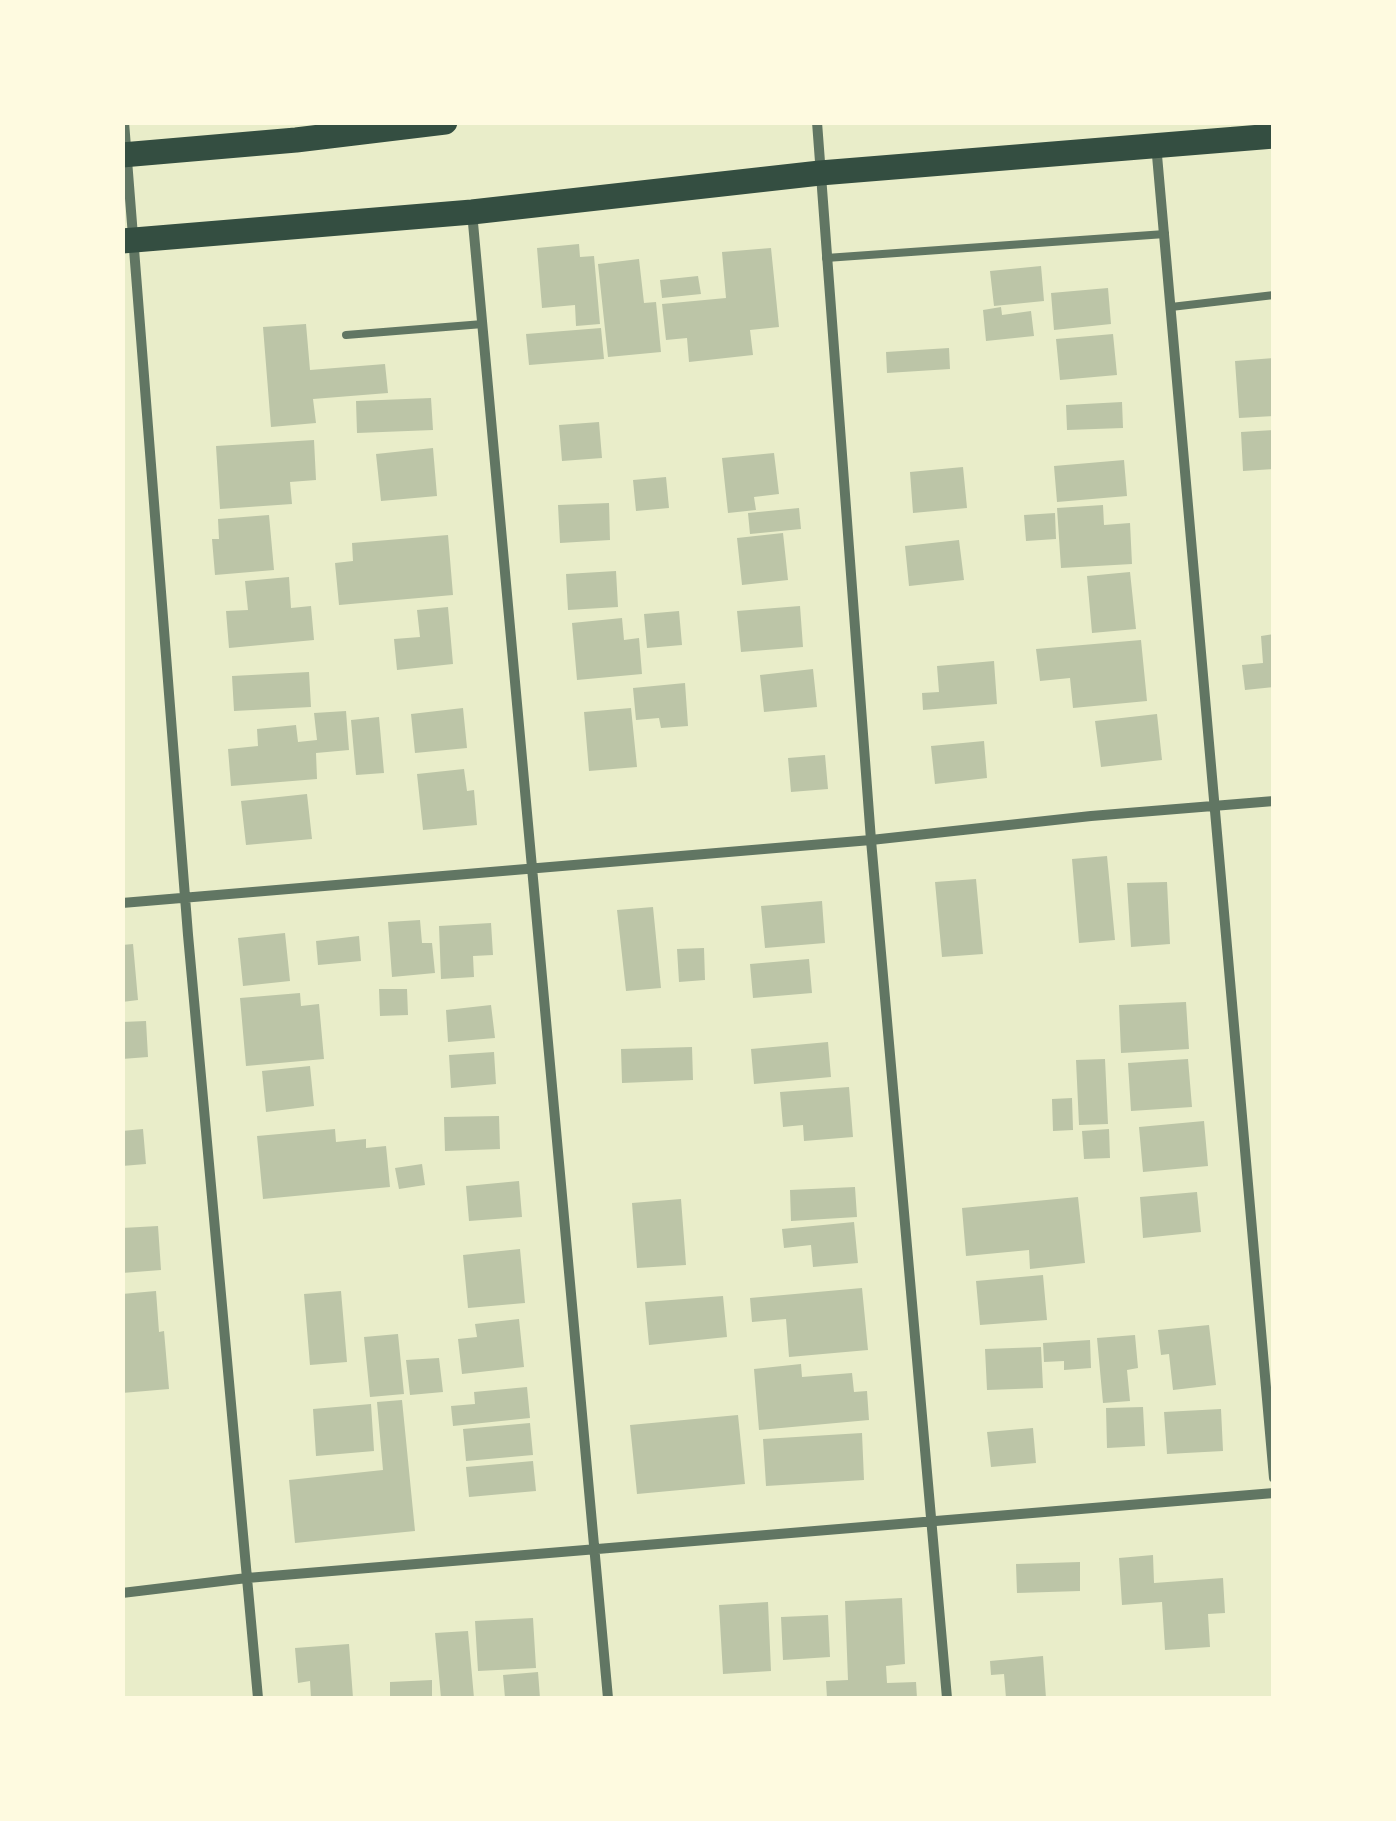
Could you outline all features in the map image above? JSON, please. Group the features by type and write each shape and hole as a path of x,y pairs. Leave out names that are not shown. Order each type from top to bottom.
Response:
{"main road":[{"path":"125,155 446,122"},
{"path":"129,240 472,212 820,173 1274,136"}],"street":[{"path":"124,122 129,240 258,1698"},
{"path":"817,122 871,840 947,1698"},
{"path":"1156,144 1274,1478"},
{"path":"472,212 608,1698"},
{"path":"122,903 1274,802"},
{"path":"122,1592 247,1578 1274,1493"}],"lane":[{"path":"826,258 1165,234"},
{"path":"1171,307 1274,295"},
{"path":"346,335 482,324"}],"building":[{"path":"579,244 580,257 594,256 600,324 576,326 575,305 542,308 537,248"},
{"path":"771,248 779,327 750,330 753,355 689,362 687,338 666,340 662,304 726,298 722,252"},
{"path":"639,259 644,303 656,302 661,352 608,357 598,264"},
{"path":"1041,266 1044,301 994,306 990,271"},
{"path":"698,276 701,294 662,298 660,280"},
{"path":"1108,288 1111,324 1054,330 1051,293"},
{"path":"1001,307 1002,315 1031,311 1034,336 986,341 983,310"},
{"path":"306,324 310,370 385,364 388,393 313,399 316,423 271,427 263,327"},
{"path":"601,328 604,359 529,365 526,334"},
{"path":"1113,334 1117,375 1060,380 1056,339"},
{"path":"949,348 950,369 887,373 886,352"},
{"path":"1274,358 1274,416 1239,418 1235,361"},
{"path":"431,398 433,430 357,433 356,401"},
{"path":"1122,402 1123,428 1067,430 1066,405"},
{"path":"599,422 602,458 562,461 559,425"},
{"path":"1274,430 1274,469 1243,471 1241,432"},
{"path":"314,440 316,480 290,482 292,504 220,509 216,446"},
{"path":"433,448 437,496 381,501 376,454"},
{"path":"774,453 779,494 754,497 756,510 728,513 722,458"},
{"path":"1124,460 1127,496 1057,502 1054,466"},
{"path":"963,467 967,508 913,513 910,472"},
{"path":"666,477 669,508 636,511 633,480"},
{"path":"609,503 610,540 560,543 558,505"},
{"path":"1103,505 1104,525 1130,523 1132,564 1061,568 1057,508"},
{"path":"799,508 801,529 750,534 748,513"},
{"path":"1055,513 1056,539 1026,541 1024,515"},
{"path":"269,515 274,570 215,575 212,539 219,539 218,519"},
{"path":"783,533 788,580 742,585 737,538"},
{"path":"448,535 453,595 339,605 335,563 353,561 352,543"},
{"path":"959,540 964,580 909,586 905,546"},
{"path":"616,571 618,607 568,610 566,574"},
{"path":"1130,572 1136,629 1092,633 1087,576"},
{"path":"289,577 291,608 311,606 314,640 229,648 226,611 248,610 245,581"},
{"path":"800,606 803,647 741,652 737,611"},
{"path":"448,607 453,664 397,670 394,639 420,637 417,610"},
{"path":"679,611 682,645 647,648 644,614"},
{"path":"622,618 624,640 639,638 642,674 577,680 572,623"},
{"path":"1274,634 1274,687 1245,690 1242,665 1263,663 1261,636"},
{"path":"1141,640 1147,701 1073,708 1070,678 1040,681 1036,649"},
{"path":"994,661 997,704 923,710 922,693 939,692 937,666"},
{"path":"813,669 817,707 764,712 760,675"},
{"path":"309,672 311,707 234,711 232,676"},
{"path":"685,683 688,726 661,728 659,718 636,720 633,688"},
{"path":"463,708 467,748 415,753 411,714"},
{"path":"631,708 637,767 589,771 584,712"},
{"path":"346,711 349,750 316,753 317,779 231,786 228,749 258,746 257,729 296,725 298,742 317,740 314,713"},
{"path":"1157,714 1162,760 1101,767 1095,721"},
{"path":"379,717 384,773 356,775 351,720"},
{"path":"984,741 987,778 935,784 931,746"},
{"path":"825,755 828,789 791,792 788,758"},
{"path":"464,769 467,791 474,790 477,825 423,830 417,774"},
{"path":"307,794 312,839 246,845 241,801"},
{"path":"1107,856 1115,940 1079,943 1072,859"},
{"path":"976,879 983,954 942,957 935,882"},
{"path":"1167,882 1170,944 1131,947 1127,883"},
{"path":"822,901 825,943 765,948 761,906"},
{"path":"653,907 661,988 626,991 617,910"},
{"path":"420,920 422,943 432,943 435,973 392,977 388,922"},
{"path":"491,923 493,955 473,956 474,977 441,979 439,926"},
{"path":"285,933 290,981 243,986 238,938"},
{"path":"359,936 361,961 318,965 316,941"},
{"path":"133,944 138,1000 122,1002 122,945"},
{"path":"704,948 705,980 679,982 677,949"},
{"path":"809,959 812,993 753,998 750,964"},
{"path":"379,989 407,989 408,1015 380,1016"},
{"path":"300,993 301,1006 319,1004 324,1059 246,1066 240,998"},
{"path":"1186,1002 1189,1049 1121,1053 1119,1005"},
{"path":"491,1005 495,1038 448,1042 446,1010"},
{"path":"146,1021 148,1057 122,1059 122,1022"},
{"path":"828,1042 831,1077 754,1084 751,1049"},
{"path":"692,1047 693,1080 622,1083 621,1049"},
{"path":"494,1052 496,1084 451,1088 449,1055"},
{"path":"1105,1059 1108,1124 1079,1125 1076,1060"},
{"path":"1188,1059 1192,1107 1131,1111 1128,1063"},
{"path":"310,1066 314,1106 266,1112 262,1071"},
{"path":"849,1087 853,1137 804,1141 803,1125 783,1127 780,1092"},
{"path":"1072,1098 1073,1130 1053,1131 1052,1099"},
{"path":"499,1116 500,1149 445,1151 444,1117"},
{"path":"1204,1121 1208,1166 1143,1172 1139,1127"},
{"path":"143,1129 146,1164 122,1166 122,1131"},
{"path":"335,1129 336,1142 366,1139 366,1148 386,1146 390,1187 263,1199 257,1136"},
{"path":"1109,1129 1110,1158 1084,1159 1082,1131"},
{"path":"422,1164 425,1185 399,1189 395,1168"},
{"path":"519,1181 522,1217 469,1221 466,1186"},
{"path":"855,1187 857,1217 791,1221 790,1190"},
{"path":"1197,1192 1201,1232 1143,1238 1140,1197"},
{"path":"1078,1197 1085,1263 1030,1269 1029,1250 966,1256 962,1208"},
{"path":"681,1199 686,1265 637,1268 632,1203"},
{"path":"854,1222 858,1263 813,1267 811,1245 784,1248 782,1229"},
{"path":"158,1226 161,1270 122,1273 122,1228"},
{"path":"520,1249 525,1303 468,1308 463,1255"},
{"path":"1043,1275 1047,1320 980,1325 976,1281"},
{"path":"862,1288 868,1350 789,1357 786,1319 752,1322 750,1298"},
{"path":"156,1291 169,1389 122,1393 122,1294"},
{"path":"341,1291 347,1362 310,1365 304,1294"},
{"path":"723,1296 727,1337 649,1345 645,1302"},
{"path":"519,1319 524,1367 462,1374 458,1339 477,1337 475,1324"},
{"path":"1209,1325 1216,1385 1173,1390 1169,1354 1161,1355 1158,1330"},
{"path":"398,1334 404,1394 370,1397 364,1337"},
{"path":"1135,1335 1138,1368 1127,1370 1130,1401 1103,1403 1097,1338"},
{"path":"1090,1340 1091,1368 1064,1370 1064,1361 1044,1362 1043,1343"},
{"path":"1041,1347 1043,1388 987,1390 985,1349"},
{"path":"439,1358 443,1392 410,1395 406,1360"},
{"path":"801,1364 802,1377 852,1373 854,1392 867,1391 869,1420 759,1430 754,1369"},
{"path":"527,1387 530,1418 453,1426 451,1406 475,1404 474,1392"},
{"path":"402,1400 415,1531 295,1543 289,1480 383,1470 377,1402"},
{"path":"371,1404 374,1451 316,1456 313,1409"},
{"path":"1143,1407 1145,1446 1107,1448 1106,1408"},
{"path":"1221,1409 1223,1451 1167,1454 1164,1412"},
{"path":"738,1415 745,1484 637,1494 630,1425"},
{"path":"530,1423 533,1455 466,1461 463,1429"},
{"path":"1033,1428 1036,1463 991,1467 987,1432"},
{"path":"862,1433 864,1480 766,1486 763,1439"},
{"path":"533,1461 536,1491 469,1497 466,1467"},
{"path":"1153,1555 1154,1583 1223,1578 1225,1613 1208,1614 1210,1647 1165,1650 1162,1602 1122,1605 1119,1558"},
{"path":"1080,1562 1080,1591 1017,1593 1016,1564"},
{"path":"902,1598 905,1664 886,1666 887,1683 916,1682 917,1698 827,1698 826,1681 848,1680 845,1601"},
{"path":"768,1602 771,1671 723,1674 719,1605"},
{"path":"828,1615 830,1657 783,1660 781,1617"},
{"path":"533,1618 536,1668 478,1671 475,1621"},
{"path":"468,1631 474,1698 441,1698 435,1633"},
{"path":"349,1644 353,1698 311,1698 310,1681 298,1683 295,1648"},
{"path":"1043,1656 1046,1698 1006,1698 1004,1674 991,1675 990,1661"},
{"path":"538,1672 540,1698 505,1698 503,1675"},
{"path":"432,1680 432,1698 390,1698 390,1682"}]}
